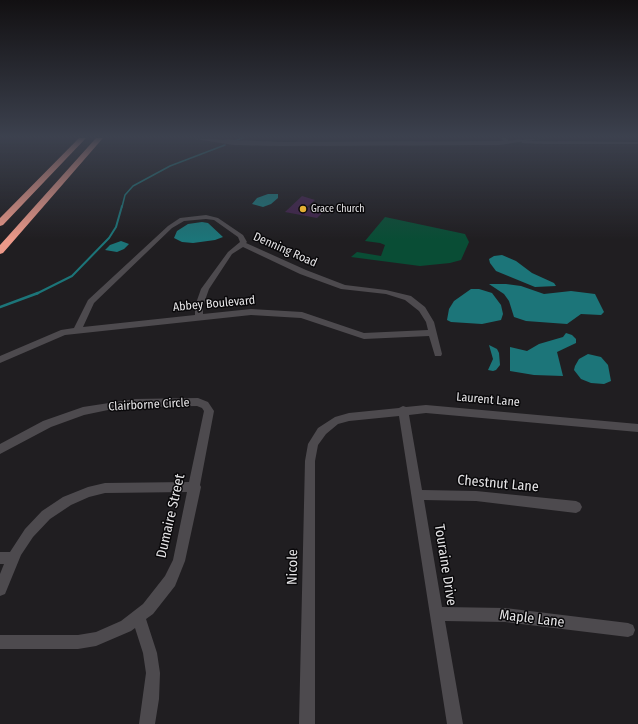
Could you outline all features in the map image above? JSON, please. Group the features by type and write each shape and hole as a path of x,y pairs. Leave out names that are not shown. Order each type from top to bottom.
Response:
{"highway":[{"path":"3,220 50,172"},
{"path":"0,252 70,172"},
{"path":"28,194 32,199 47,198"},
{"path":"3,220 21,217 26,221"}],"street":[{"name":"Denning Road","path":"77,331 91,302 170,227 182,220 206,217 216,219 242,236 244,242 242,244 303,272 344,287 386,292 408,298 422,310 430,322 438,354"},
{"path":"199,317 199,306 205,289 230,253 242,244"},
{"name":"Abbey Boulevard","path":"0,360 64,332 251,312 276,312 302,315 364,336 433,333"},
{"name":"Clairborne Circle","path":"0,449 46,424 97,408 135,403 198,402 204,404 209,409"},
{"name":"Dumaire Street","path":"0,642 87,641 113,633 139,618 157,600 174,572 182,550 209,409"},
{"name":"Laurent Lane","path":"335,421 349,417 402,410 442,409 638,428"},
{"name":"Touraine Drive","path":"402,410 455,724"},
{"name":"Nicole","path":"307,724 310,458 317,437 325,428 335,421"},
{"path":"0,590 14,558 25,538 39,522 60,505 81,494 109,488 195,487"},
{"name":"Chestnut Lane","path":"417,495 470,496 576,507"},
{"path":"0,558 14,558"},
{"name":"Maple Lane","path":"436,614 505,615 628,630"},
{"path":"139,618 150,653 153,673 147,724"}],"green space":[{"path":"385,217 465,234 469,242 461,260 450,263 420,266 351,257 357,252 381,256 385,245 365,241"}],"water":[{"path":"268,194 278,194 278,198 271,204 263,207 252,204 257,198"},
{"path":"202,222 208,223 223,237 215,240 193,243 182,242 174,238 177,231 188,224"},
{"path":"121,241 129,244 124,249 117,252 105,250 110,245"},
{"path":"502,255 516,261 532,273 554,283 556,286 535,287 496,271 489,259 494,256"},
{"path":"489,284 521,286 544,294 571,291 595,294 604,312 601,315 581,314 567,324 526,321 514,317 509,301 504,294"},
{"path":"471,289 479,289 492,293 501,305 503,314 501,320 482,324 451,322 447,320 449,309 454,301"},
{"path":"566,333 572,335 576,339 576,343 557,352 563,376 534,375 510,371 510,347 527,351 539,344 563,337"},
{"path":"489,345 497,349 499,353 500,365 493,371 488,370 493,359"},
{"path":"588,354 601,357 608,365 611,381 604,384 591,383 581,379 574,370 575,366 579,359"}],"building":[{"name":"Grace Church","path":"302,196 315,200 307,207 324,211 317,218 285,212"}],"waterway":[{"path":"122,207 125,195 133,186 159,172"},
{"path":"38,293 72,276 109,238 116,227 122,206"},
{"path":"0,307 38,293"}],"place":[{"name":"Grace Church","path":"303,209"}]}
